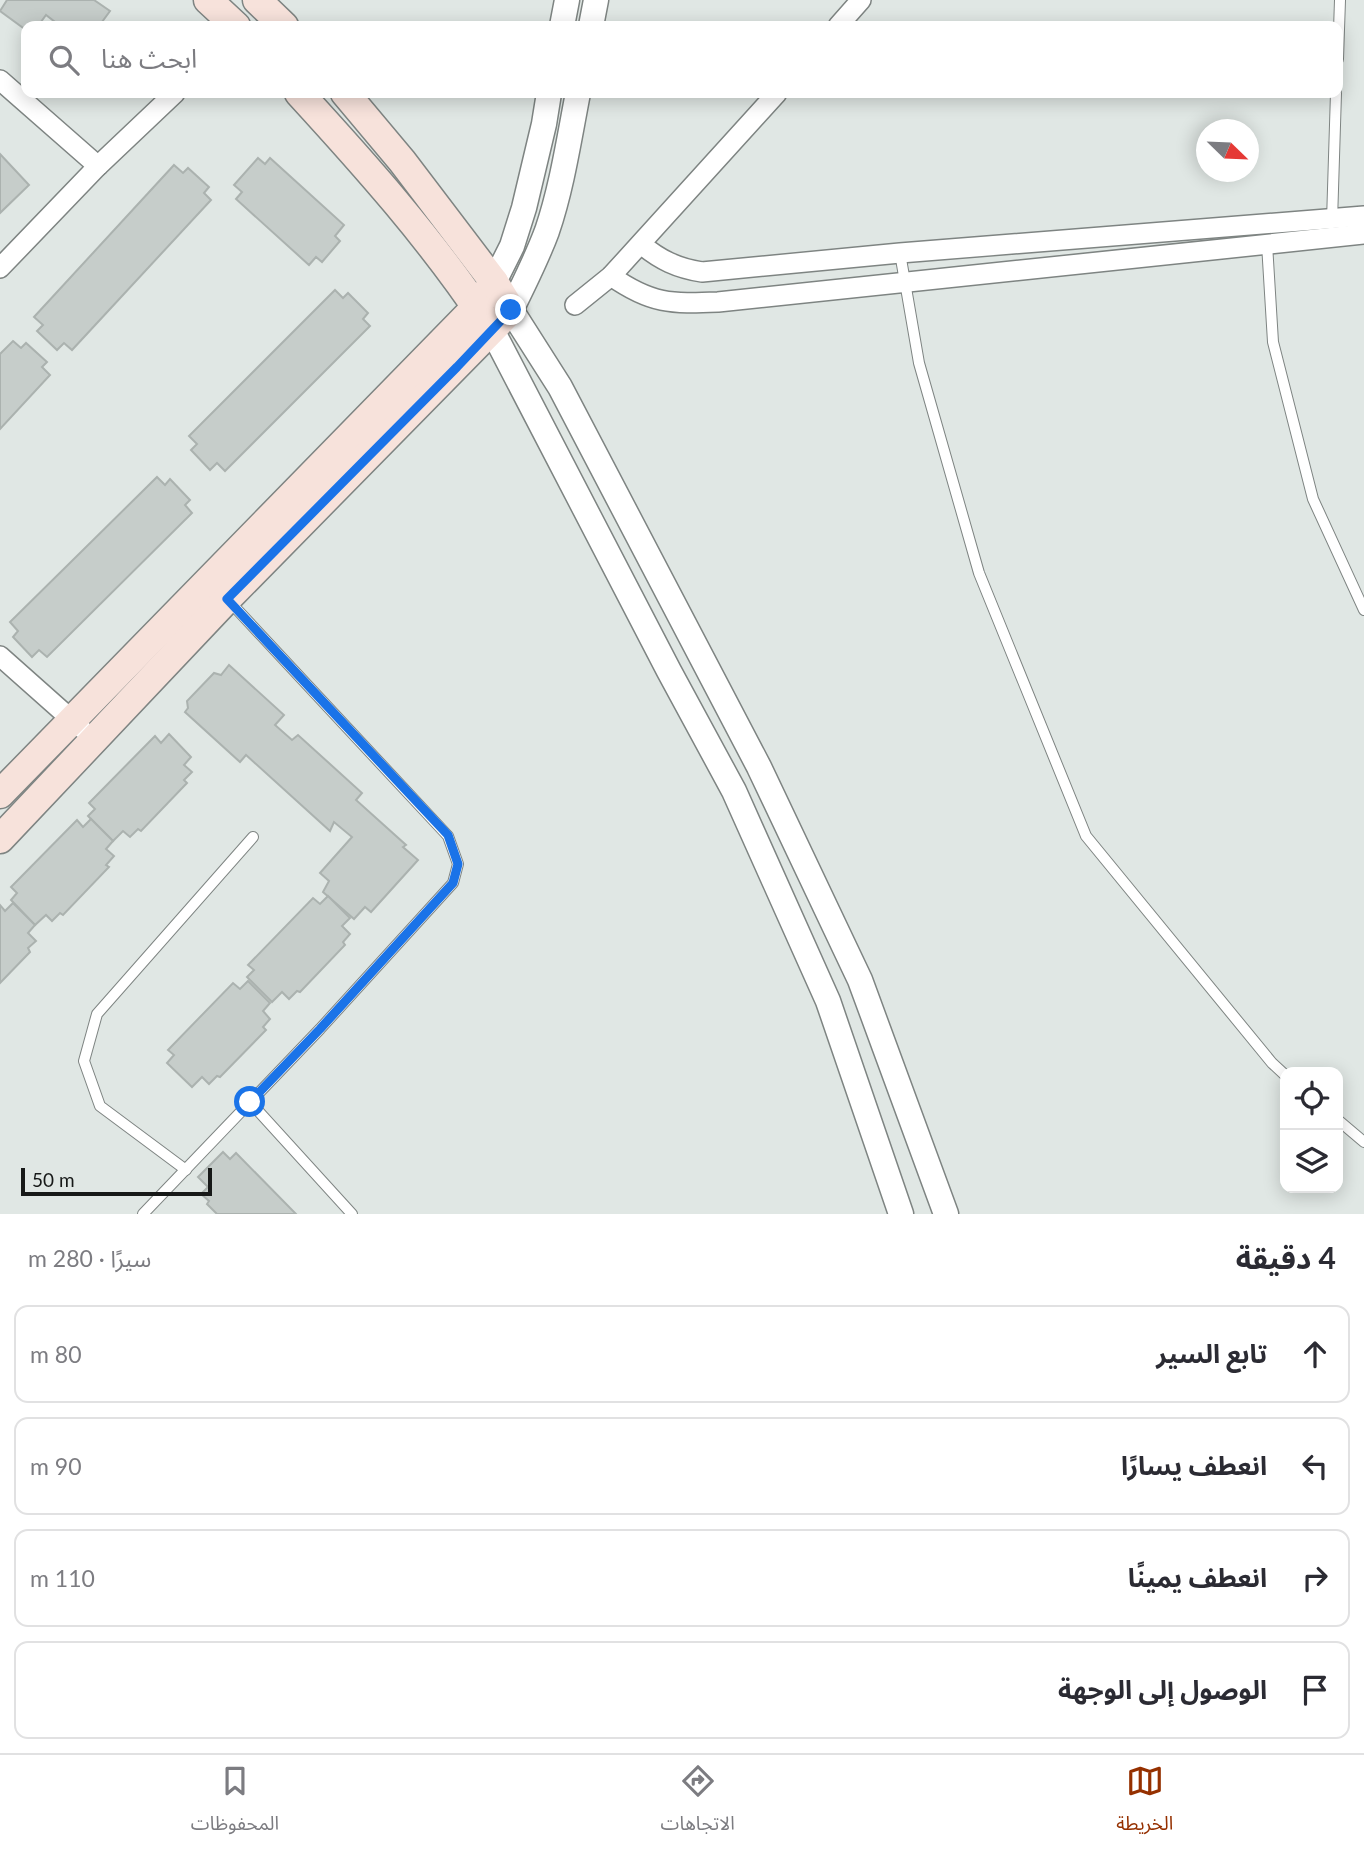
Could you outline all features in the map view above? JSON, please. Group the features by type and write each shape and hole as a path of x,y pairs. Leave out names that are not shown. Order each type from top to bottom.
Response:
{"main road":[{"path":"208,0 231,21"},
{"path":"260,3 279,21"},
{"path":"304,98 493,316"},
{"path":"0,839 227,599 447,377 493,316 494,282 402,161 349,98"},
{"path":"0,794 71,719 493,316"}],"street":[{"path":"563,21 567,0"},
{"path":"592,21 596,0"},
{"path":"842,21 861,0"},
{"path":"247,21 260,3"},
{"path":"0,80 98,166"},
{"path":"0,268 98,166 170,98"},
{"path":"494,282 512,246 524,208 549,98"},
{"path":"493,316 536,260 548,229 577,98"},
{"path":"575,305 611,276 772,98"},
{"path":"611,276 650,298 667,302 718,302 1267,244 1335,228 1364,216"},
{"path":"641,244 669,263 702,272 900,253 1335,228 1364,234"},
{"path":"493,316 669,671 734,791 828,1001 901,1214"},
{"path":"493,316 560,387 759,768 860,980 946,1214"},
{"path":"0,656 94,740"}],"lane":[{"path":"1339,21 1340,0"},
{"path":"1335,228 1336,98"},
{"path":"1267,244 1273,342 1313,499 1364,610"},
{"path":"900,253 919,363 979,573 1086,836 1280,1070"},
{"path":"143,1214 320,1029 453,883 458,864 448,835 227,599"},
{"path":"186,1170 100,1106 84,1061 97,1014 253,837"},
{"path":"250,1102 352,1214"},
{"path":"1343,1124 1364,1142"}],"building":[{"path":"7,0 94,0 110,11 103,21 54,21 46,15 42,21 21,21 21,26 0,11"},
{"path":"0,154 29,185 0,213"},
{"path":"258,158 265,164 270,158 344,225 335,236 340,241 322,262 316,257 309,265 236,199 242,192 234,185"},
{"path":"174,165 183,173 188,168 209,187 204,193 211,200 72,350 64,343 57,350 37,331 43,325 34,317"},
{"path":"335,290 343,298 348,293 368,313 363,319 370,326 225,471 217,463 210,470 191,450 197,444 189,436"},
{"path":"13,341 21,348 26,343 47,362 42,367 50,375 0,429 0,354"},
{"path":"157,477 165,485 170,479 190,500 185,505 192,513 47,657 39,650 32,657 13,637 18,631 10,622"},
{"path":"229,665 284,715 275,725 292,740 298,735 362,793 356,800 406,845 403,847 418,860 371,912 365,907 354,919 323,892 329,881 320,873 352,837 334,822 330,831 246,755 240,762 185,712 188,708 187,701 214,673 221,675"},
{"path":"169,734 191,757 184,765 192,772 184,780 187,783 141,831 138,829 130,837 123,831 113,841 88,816 95,809 89,803 155,736 161,743"},
{"path":"91,819 113,841 106,849 114,856 106,865 109,867 63,915 60,913 52,921 46,915 35,925 11,900 17,893 11,887 77,820 83,827"},
{"path":"328,896 350,918 342,926 350,934 343,942 345,945 300,992 297,991 289,999 282,992 272,1002 247,977 254,970 248,965 313,898 320,904"},
{"path":"13,903 35,925 28,933 36,941 28,948 30,952 0,983 0,905 5,911"},
{"path":"248,981 270,1003 263,1011 270,1019 263,1027 266,1030 220,1077 217,1076 209,1084 202,1077 192,1087 167,1063 174,1055 168,1050 233,983 240,989"},
{"path":"223,1152 230,1159 236,1153 296,1214 217,1214 201,1194 208,1187 198,1177"}],"route":[{"path":"250,1102 453,883 458,864 448,835 227,599 511,310"}]}
